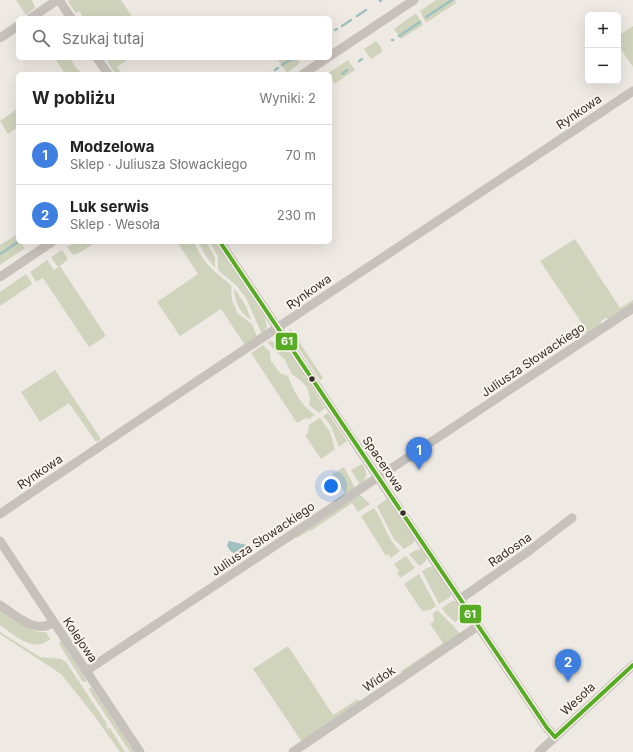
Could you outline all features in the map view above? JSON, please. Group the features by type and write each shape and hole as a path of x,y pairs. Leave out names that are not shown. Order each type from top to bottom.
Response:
{"street":[{"path":"34,16 58,0 70,16"},
{"path":"332,55 414,0"},
{"path":"0,38 16,27"},
{"path":"98,60 107,72"},
{"path":"306,72 324,60"},
{"name":"Rynkowa","path":"0,514 406,241 633,91"},
{"path":"0,277 49,244"},
{"name":"Spacerowa","path":"221,244 377,478 547,728 555,737"},
{"name":"Juliusza Słowackiego","path":"86,671 633,308"},
{"name":"Radosna","path":"460,599 529,551 572,518"},
{"name":"Kolejowa","path":"0,541 140,752"},
{"path":"0,604 36,626 46,627 53,622"},
{"name":"Widok","path":"293,752 478,626"},
{"name":"Wesoła","path":"539,752 633,665"}],"green space":[{"path":"16,0 32,0 35,8 26,15"},
{"path":"69,0 121,0 132,16 81,16 82,15 79,11 76,13 68,2"},
{"path":"436,0 455,0 456,3 427,22 420,11"},
{"path":"416,13 423,25 401,39 394,29"},
{"path":"633,26 633,67 621,49 621,34"},
{"path":"376,41 381,47 382,52 371,59 364,49"},
{"path":"56,60 71,60 81,72 64,72"},
{"path":"107,60 127,60 117,67 121,72 114,72"},
{"path":"278,60 298,60 300,63 286,72"},
{"path":"348,60 355,70 334,84 332,72 330,72"},
{"path":"16,109 16,128 8,134 0,121"},
{"path":"16,235 16,244 22,244 25,248 0,265 0,245"},
{"path":"575,239 620,308 633,300 633,304 609,320 606,318 601,321 601,325 587,334 583,331 587,331 540,261"},
{"path":"72,244 93,244 73,255 67,247"},
{"path":"178,244 195,244 206,262 214,271 231,285 232,300 237,313 252,324 257,337 245,345 221,309 180,336 157,302 198,274"},
{"path":"199,244 207,244 215,257 215,268"},
{"path":"211,244 216,244 265,318 267,327 262,334 246,298 237,286 218,270 218,257"},
{"path":"62,250 68,259 60,266 106,336 89,347 43,278 36,282 30,272 47,260 54,270 59,266 57,266 51,257"},
{"path":"26,274 32,283 31,285 0,306 0,292"},
{"path":"234,288 246,306 251,320 243,314 238,307"},
{"path":"290,328 323,378 320,380 289,334"},
{"path":"271,341 284,345 325,408 319,413 309,405 310,398 307,387 292,374 285,360 267,342"},
{"path":"263,345 270,352 271,363 272,362 280,373 288,376 298,398 315,415 309,419 306,418 297,423 251,353"},
{"path":"55,370 101,439 96,442 69,403 40,422 21,392"},
{"path":"328,413 347,441 339,447 331,426 323,416"},
{"path":"320,418 330,432 335,449 321,459 305,435 308,433 309,425"},
{"path":"362,464 366,475 360,485 351,470"},
{"path":"344,467 355,488 314,516 313,515 345,493 332,474"},
{"path":"359,494 370,504 358,512 352,503 311,531 310,530 297,538 296,536"},
{"path":"387,499 415,540 404,549 394,539 377,506"},
{"path":"374,508 392,541 400,551 391,558 388,554 386,556 361,516"},
{"path":"421,549 427,558 425,562 419,566 409,554"},
{"path":"406,556 415,568 400,578 397,572 399,571 394,564"},
{"path":"429,567 433,567 451,594 450,597 439,604 422,571"},
{"path":"419,574 436,606 430,610 422,611 404,584"},
{"path":"452,601 456,601 465,614 455,622 442,608"},
{"path":"0,609 28,628 40,632 46,632 50,639 37,645 18,638 0,625"},
{"path":"438,610 460,634 403,673 401,671 443,643 430,624 434,621 433,613"},
{"path":"0,632 40,657 61,659 66,662 107,724 108,729 110,728 125,752 120,752 93,714 61,674 0,634"},
{"path":"61,641 87,681 86,682 83,682 59,644"},
{"path":"288,646 333,715 358,699 360,703 302,742 253,669"},
{"path":"91,687 135,752 130,752 89,690"}],"water":[{"path":"229,541 247,545 250,549 247,552 240,554 234,553 227,545"}],"waterway":[{"path":"426,17 452,0"},
{"path":"357,16 366,10"},
{"path":"342,26 351,20"},
{"path":"399,36 420,22"},
{"path":"282,65 290,60"},
{"path":"342,74 347,70"},
{"path":"0,254 16,243"}],"transit line":[{"name":"61","path":"221,244 547,728 555,737"},
{"name":"61","path":"555,737 633,665"}],"place":[{"name":"Modzelowa","path":"419,470"},
{"name":"Luk serwis","path":"568,682"}]}
